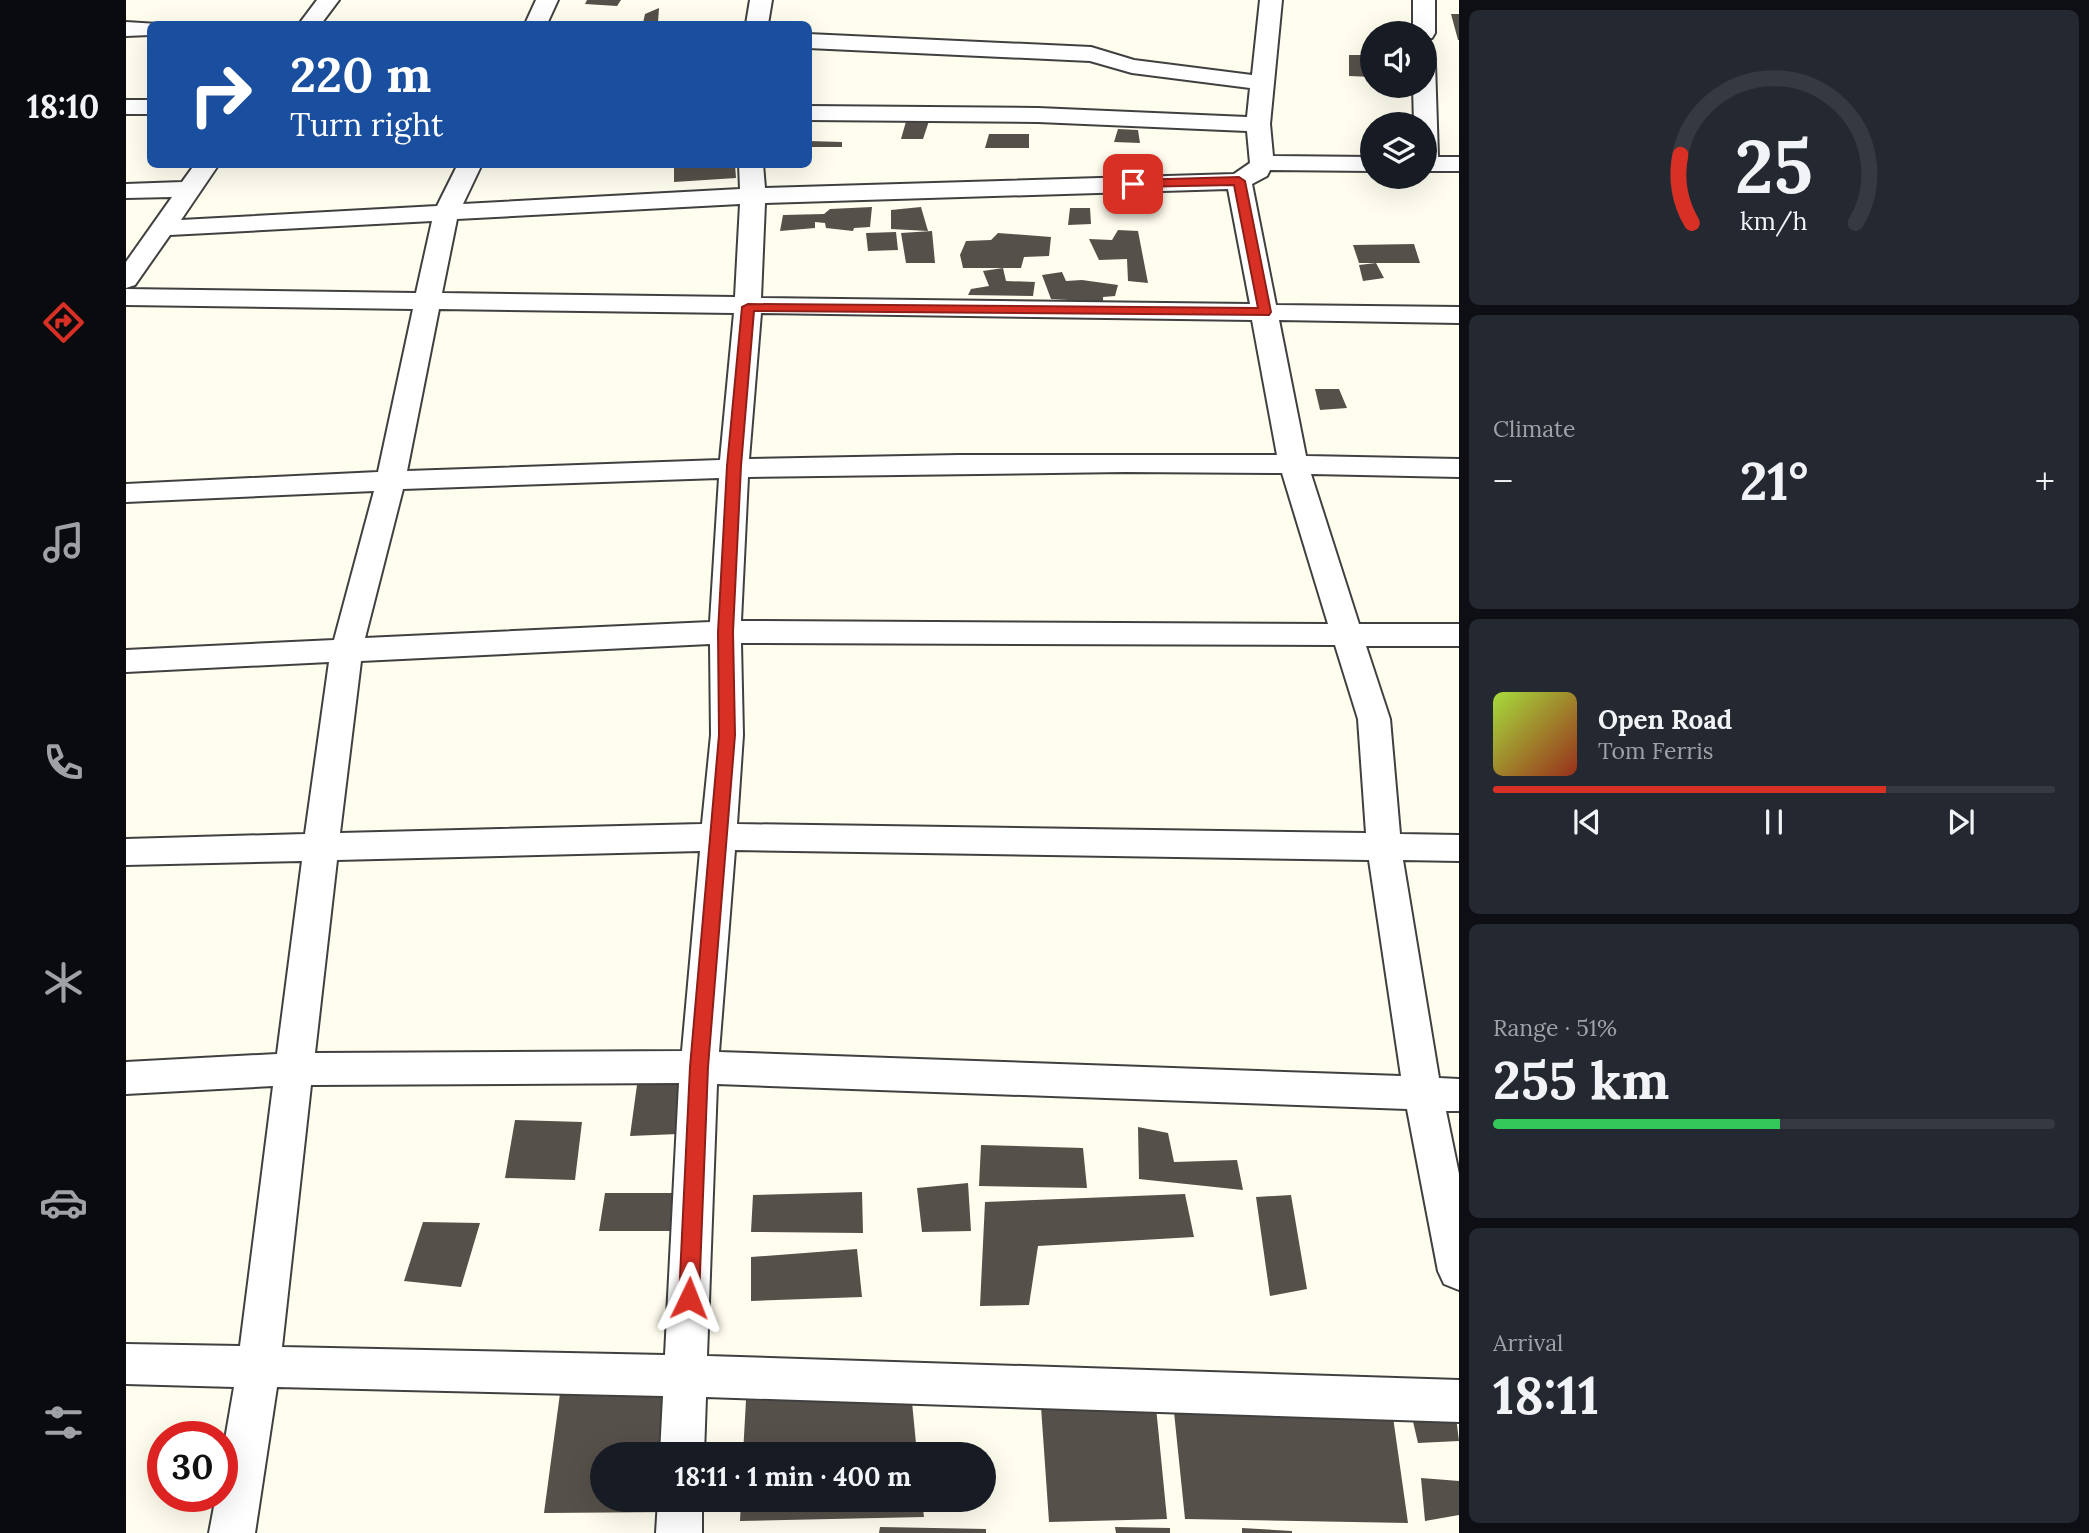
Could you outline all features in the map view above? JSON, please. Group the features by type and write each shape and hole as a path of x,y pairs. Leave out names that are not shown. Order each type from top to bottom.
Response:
{"street":[{"path":"312,21 328,0"},
{"path":"537,21 547,0"},
{"path":"758,21 761,0"},
{"path":"1271,0 1258,124 1250,172 1265,312 1293,463 1374,719 1384,848 1441,1095 1459,1271"},
{"path":"1424,0 1424,21"},
{"path":"126,29 147,29"},
{"path":"812,41 1091,54 1132,66 1262,83"},
{"path":"126,107 147,107"},
{"path":"812,113 996,114 1258,124"},
{"path":"1437,164 1459,164"},
{"path":"162,228 446,213 752,180 1250,172 1360,165"},
{"path":"126,280 204,168"},
{"path":"232,1533 259,1365 347,649 391,479 446,213 468,168"},
{"path":"683,1442 699,1067 727,735 725,632 734,466 748,307 752,180"},
{"path":"126,191 190,189"},
{"path":"126,298 1459,315"},
{"path":"126,493 391,479 734,466 1293,463 1459,468"},
{"path":"126,660 725,632 1459,635"},
{"path":"126,852 718,837 1459,848"},
{"path":"126,1078 295,1069 699,1067 1441,1095"},
{"path":"126,1364 686,1376 1459,1401"},
{"path":"679,1533 680,1512"}],"building":[{"path":"587,0 621,0 617,6 585,4"},
{"path":"659,8 658,21 643,21 645,14"},
{"path":"1451,14 1459,14 1459,40 1458,40"},
{"path":"1349,55 1360,55 1360,76 1349,76"},
{"path":"907,118 930,118 923,139 901,139"},
{"path":"1118,129 1138,130 1140,143 1114,142"},
{"path":"989,134 1029,134 1029,148 985,148"},
{"path":"812,141 842,142 842,147 812,147"},
{"path":"674,168 735,168 736,178 674,182"},
{"path":"872,207 870,227 854,228 853,231 826,228 825,223 815,222 815,228 780,231 783,215 824,214 830,209"},
{"path":"921,207 928,231 891,229 891,210"},
{"path":"1070,208 1090,208 1091,224 1068,225"},
{"path":"1118,230 1138,231 1148,283 1128,281 1127,259 1099,260 1089,239 1112,240"},
{"path":"932,231 935,263 906,263 901,233"},
{"path":"896,232 898,250 868,251 866,233"},
{"path":"998,233 1051,237 1049,256 1024,257 1021,268 963,268 960,255 966,241 991,240"},
{"path":"1414,244 1420,263 1359,263 1353,245"},
{"path":"1376,263 1384,278 1363,281 1359,265"},
{"path":"1003,268 1006,281 1035,282 1033,296 968,295 971,289 989,286 983,271"},
{"path":"1062,272 1066,281 1082,280 1118,285 1115,296 1103,297 1103,302 1051,299 1042,275"},
{"path":"1315,389 1339,389 1347,408 1320,410"},
{"path":"680,1081 678,1134 630,1136 637,1085"},
{"path":"515,1120 582,1122 575,1180 505,1178"},
{"path":"1138,1127 1168,1133 1174,1162 1237,1160 1243,1190 1139,1179"},
{"path":"981,1145 1083,1148 1087,1188 979,1186"},
{"path":"968,1183 971,1231 922,1232 917,1188"},
{"path":"862,1192 863,1233 751,1232 753,1195"},
{"path":"605,1193 677,1193 677,1231 599,1231"},
{"path":"1185,1194 1194,1237 1038,1246 1029,1305 980,1306 985,1202"},
{"path":"1291,1195 1307,1289 1270,1296 1256,1197"},
{"path":"423,1222 480,1223 461,1287 404,1281"},
{"path":"857,1249 862,1297 751,1301 751,1257"},
{"path":"561,1386 671,1389 669,1442 590,1442 590,1512 667,1512 544,1513"},
{"path":"746,1400 912,1402 916,1442 744,1442"},
{"path":"1041,1407 1156,1407 1167,1519 1049,1522"},
{"path":"1174,1412 1393,1417 1408,1523 1185,1519"},
{"path":"1411,1413 1456,1417 1459,1441 1418,1443"},
{"path":"1421,1478 1459,1481 1459,1515 1425,1521"},
{"path":"740,1512 923,1512 924,1517 740,1521"},
{"path":"880,1527 986,1529 986,1533 879,1533"},
{"path":"1115,1527 1170,1528 1170,1533 1116,1533"},
{"path":"1242,1528 1292,1531 1292,1533 1242,1533"}],"route":[{"path":"689,1298 699,1067 727,735 725,632 734,466 748,307 1265,312 1239,181 1133,184"}]}
